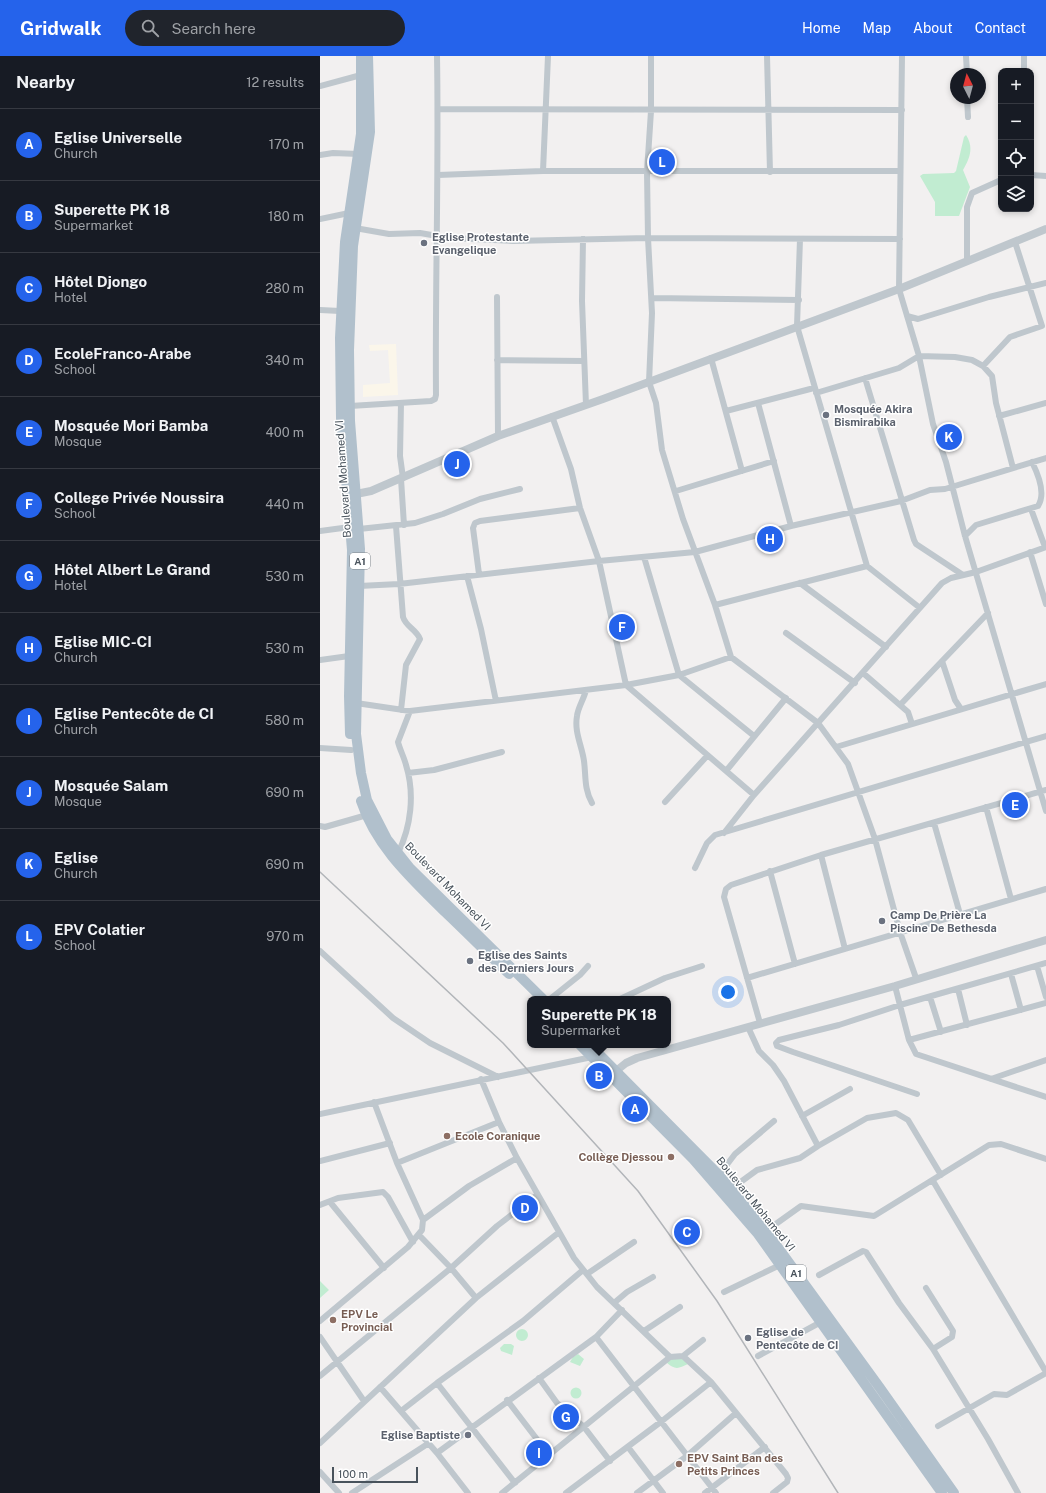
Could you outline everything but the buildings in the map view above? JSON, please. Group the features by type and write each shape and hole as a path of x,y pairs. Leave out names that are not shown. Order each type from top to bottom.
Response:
{"main road":[{"name":"Boulevard Mohamed VI","path":"352,494 347,269 349,213 361,134 361,56"},
{"name":"Boulevard Mohamed VI","path":"368,56 370,132 340,311 342,418 352,494 359,586 356,703 358,751 364,788 375,817 387,839 398,854 410,868 540,996"},
{"name":"Boulevard Mohamed VI","path":"355,528 352,550 349,716 351,750 358,789 367,815 389,854 405,874 531,996"},
{"name":"Boulevard Mohamed VI","path":"584,1048 595,1055 719,1175 766,1231 954,1493"},
{"name":"Boulevard Mohamed VI","path":"592,1048 595,1055"},
{"name":"Boulevard Mohamed VI","path":"614,1073 713,1181 758,1234 942,1493"}],"street":[{"path":"350,406 431,401 435,399 436,395 435,317 438,236 437,56"},
{"path":"543,171 548,56"},
{"path":"651,56 651,111 647,172 648,238 652,298 649,382 656,403 662,450 731,656 818,723 848,764 875,839 900,932 916,978"},
{"path":"767,56 770,172"},
{"path":"902,56 899,288 919,356 933,424 953,486 965,536 1025,742 1043,790 1046,812"},
{"path":"966,56 966,68"},
{"path":"1024,56 1024,68"},
{"path":"320,86 361,75"},
{"path":"967,104 968,117"},
{"path":"438,109 651,111 902,110"},
{"path":"320,155 333,153 359,154"},
{"path":"438,176 543,171 900,171"},
{"path":"1034,175 1046,176"},
{"path":"967,261 967,207 972,193 998,181"},
{"path":"320,219 349,213"},
{"path":"354,228 389,234 420,233 438,236 514,241 648,238 900,239"},
{"path":"352,494 371,491 498,436 649,382 899,288 1046,229"},
{"path":"583,239 584,361 586,405"},
{"path":"800,239 797,326 867,566 920,608"},
{"path":"983,366 1010,337 1044,325 1015,242"},
{"path":"907,316 918,319 989,297 1046,283"},
{"path":"497,297 498,436"},
{"path":"652,298 799,300"},
{"path":"320,310 340,311"},
{"path":"726,411 865,378 906,366 919,356 955,357 972,360 983,366 992,376 999,416 1013,468"},
{"path":"711,358 742,471"},
{"path":"497,360 584,361"},
{"path":"865,378 900,501 916,544 963,575"},
{"path":"401,403 400,456 404,525"},
{"path":"758,403 791,526"},
{"path":"999,416 1046,403"},
{"path":"552,416 571,469 580,508 599,561 626,685 754,795"},
{"path":"359,586 399,584 599,561 695,552 791,526 900,501 922,492 953,486 1046,458"},
{"path":"676,491 774,461"},
{"path":"965,536 976,525 1038,506 1041,497 1037,471 1032,462"},
{"path":"320,531 404,525 437,516 480,499 520,489"},
{"path":"479,574 473,528 475,524 480,521 580,508"},
{"path":"724,833 754,795 855,683 942,582 976,572 1046,547 1031,509"},
{"path":"396,526 399,584 403,617 405,624 415,631 420,639 406,664 401,710"},
{"path":"1030,552 1046,604"},
{"path":"644,557 680,675 754,736"},
{"path":"715,605 867,566"},
{"path":"467,576 481,629 496,701"},
{"path":"800,583 886,647"},
{"path":"900,705 988,613"},
{"path":"786,633 855,683"},
{"path":"320,660 349,656"},
{"path":"356,703 410,711 626,685 680,675 731,656"},
{"path":"942,661 956,700 962,709"},
{"path":"863,673 908,712 912,724"},
{"path":"836,747 1046,684"},
{"path":"586,690 583,701 577,712 576,723 579,746 584,761 585,783 592,803"},
{"path":"726,771 786,698"},
{"path":"398,854 404,840 411,808 411,792 408,773 398,742 410,711"},
{"path":"695,868 707,843 715,835 1046,736"},
{"path":"320,748 351,750"},
{"path":"408,773 434,770 502,752"},
{"path":"665,802 707,756"},
{"path":"760,1023 724,897 726,889 731,884 770,870 1043,790"},
{"path":"986,807 1011,899"},
{"path":"320,826 325,827 367,815"},
{"path":"934,823 960,914"},
{"path":"821,855 845,949"},
{"path":"770,870 796,964"},
{"path":"747,978 1046,889"},
{"path":"614,1073 626,1063 637,1058 895,986 916,978 1046,940"},
{"path":"320,950 393,1018 430,1043 498,1077"},
{"path":"917,1094 793,1052 777,1046 776,1043 779,1040 828,1028 900,1005 1046,963"},
{"path":"554,996 580,975 588,966"},
{"path":"626,996 665,978 702,966"},
{"path":"1037,966 1046,997"},
{"path":"1011,974 1021,1010"},
{"path":"895,986 910,1040 916,1054 1046,1097"},
{"path":"958,989 967,1025"},
{"path":"930,997 941,1032"},
{"path":"910,1040 1046,1003"},
{"path":"748,1027 759,1052 773,1065 784,1081 818,1146"},
{"path":"320,1114 595,1055"},
{"path":"992,1079 1046,1060"},
{"path":"481,1079 499,1122 558,1233 585,1272 614,1303 670,1357"},
{"path":"802,1116 850,1089"},
{"path":"374,1102 397,1163 424,1220"},
{"path":"731,1189 757,1170 800,1158 867,1118 896,1113 908,1120 941,1175"},
{"path":"719,1175 735,1154 774,1121"},
{"path":"397,1163 499,1122"},
{"path":"320,1161 390,1143"},
{"path":"766,1231 801,1206 874,1216 933,1181 989,1145 995,1144 1046,1159"},
{"path":"320,1321 420,1236 424,1220 469,1186 517,1158"},
{"path":"933,1181 1046,1372 1007,1395 994,1394 938,1426"},
{"path":"320,1205 338,1198 383,1192 388,1197 413,1242"},
{"path":"320,1376 451,1268 480,1240 537,1195"},
{"path":"330,1202 384,1268"},
{"path":"320,1443 476,1298 558,1233"},
{"path":"420,1236 451,1268 476,1298"},
{"path":"401,1411 437,1382 527,1318 585,1272 634,1242"},
{"path":"819,1275 864,1251 899,1303 933,1349 988,1439 1018,1493"},
{"path":"724,1292 780,1265"},
{"path":"614,1303 627,1292 653,1277"},
{"path":"926,1288 953,1331 952,1336 933,1349"},
{"path":"644,1331 680,1308"},
{"path":"437,1453 507,1400 596,1337 622,1310"},
{"path":"758,1356 821,1322"},
{"path":"320,1337 364,1401"},
{"path":"596,1337 716,1493"},
{"path":"502,1493 670,1357 683,1356 703,1340"},
{"path":"683,1356 711,1382 765,1447 788,1478 787,1482 773,1493"},
{"path":"539,1378 557,1403 584,1427 610,1461"},
{"path":"437,1382 471,1428 515,1483"},
{"path":"566,1493 610,1461 711,1382"},
{"path":"380,1387 437,1453 468,1493"},
{"path":"507,1400 549,1455"},
{"path":"637,1493 687,1456 736,1413"},
{"path":"352,1493 429,1444"},
{"path":"628,1447 663,1493"},
{"path":"705,1493 765,1447"},
{"path":"320,1472 339,1493"}],"shaded area":[{"path":"396,344 398,395 363,397 363,385 390,383 388,350 370,351 369,345"}],"green space":[{"path":"966,135 970,144 970,152 968,161 963,170 970,187 959,216 935,216 935,202 920,176 923,174 954,173 956,171 964,137"},
{"path":"320,1281 329,1290 320,1298"},
{"path":"522,1329 526,1331 528,1335 526,1339 522,1341 518,1339 516,1335 518,1331"},
{"path":"504,1344 511,1344 514,1346 512,1355 501,1351 500,1348"},
{"path":"578,1354 584,1359 580,1366 570,1362 573,1357"},
{"path":"671,1358 683,1359 688,1364 679,1368 674,1367 666,1362"},
{"path":"574,1388 578,1388 580,1389 580,1397 574,1398 571,1395 571,1391"}],"railway":[{"path":"320,872 503,1043 638,1191 717,1301 838,1493"}],"place":[{"name":"EPV Colatier","path":"662,162"},
{"name":"Eglise Protestante Evangelique","path":"424,243"},
{"name":"Mosquée Akira Bismirabika","path":"826,415"},
{"name":"Eglise","path":"949,437"},
{"name":"Mosquée Salam","path":"457,464"},
{"name":"Eglise MIC-CI","path":"770,539"},
{"name":"College Privée Noussira","path":"622,627"},
{"name":"Mosquée Mori Bamba","path":"1015,805"},
{"name":"Camp De Prière La Piscine De Bethesda","path":"882,921"},
{"name":"Eglise des Saints des Derniers Jours","path":"470,961"},
{"name":"Superette PK 18","path":"599,1076"},
{"name":"Eglise Universelle","path":"635,1109"},
{"name":"Ecole Coranique","path":"447,1136"},
{"name":"Collège Djessou","path":"671,1157"},
{"name":"EcoleFranco-Arabe","path":"525,1208"},
{"name":"Hôtel Djongo","path":"687,1232"},
{"name":"EPV Le Provincial","path":"333,1320"},
{"name":"Eglise de Pentecôte de CI","path":"748,1338"},
{"name":"Hôtel Albert Le Grand","path":"566,1417"},
{"name":"Eglise Baptiste","path":"468,1435"},
{"name":"Eglise Pentecôte de CI","path":"539,1453"},
{"name":"EPV Saint Ban des Petits Princes","path":"679,1464"}]}
